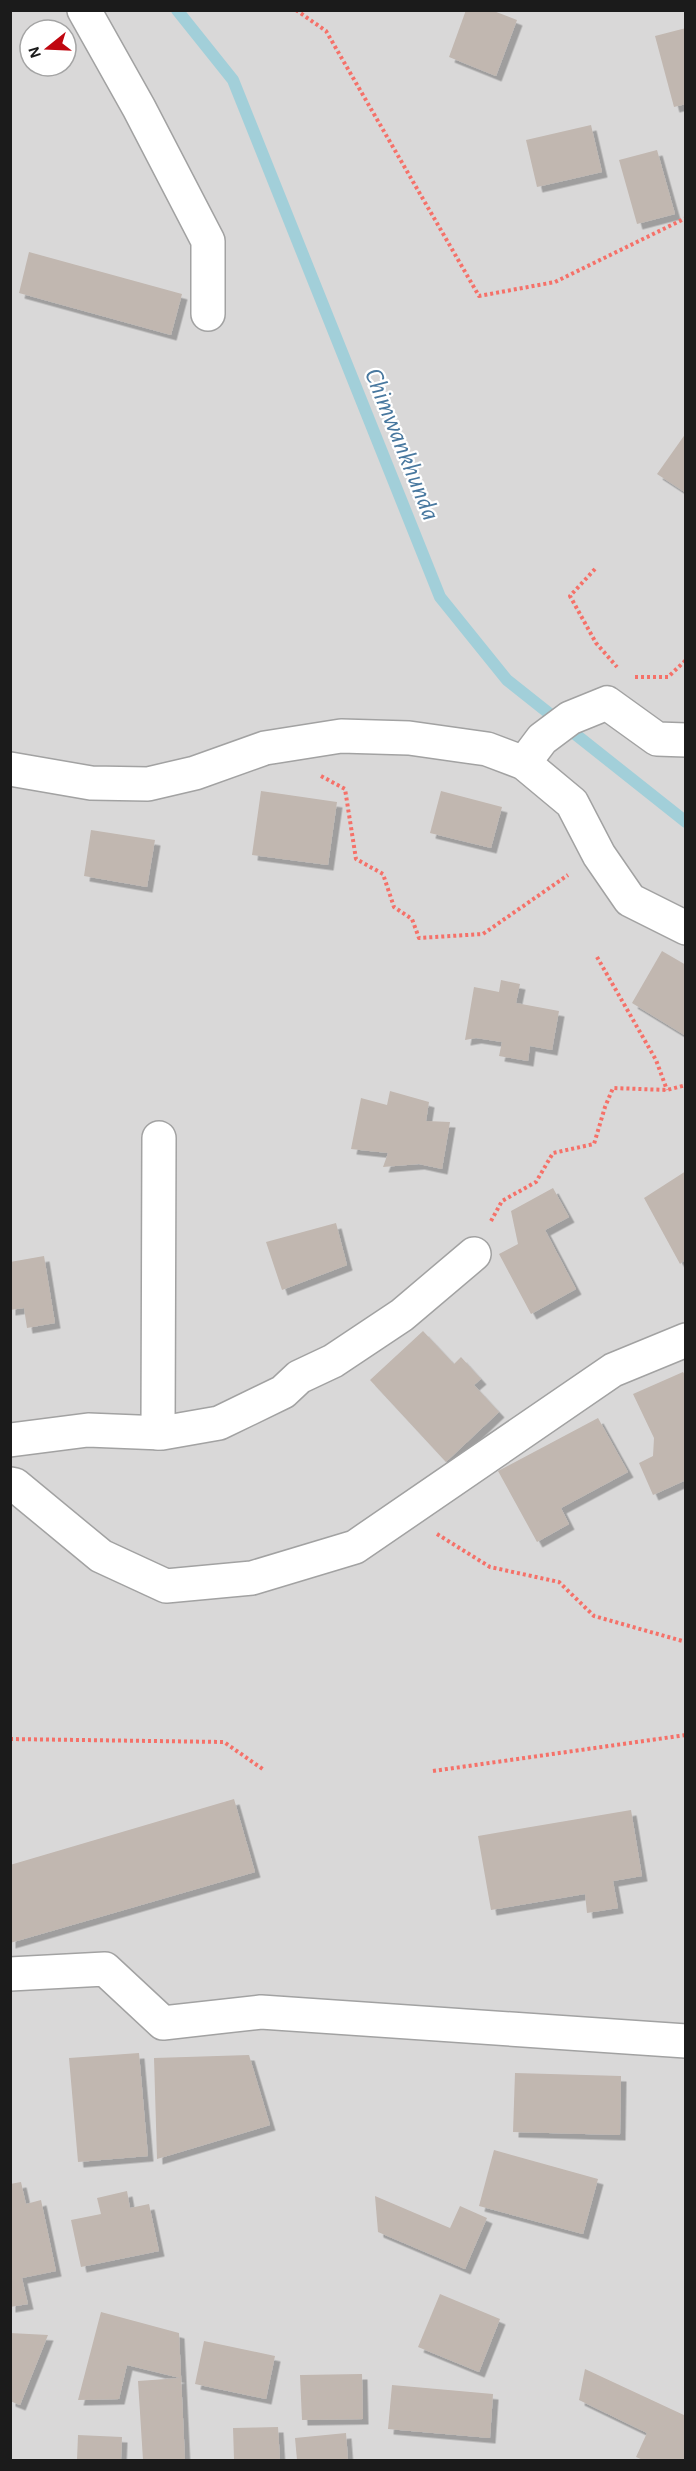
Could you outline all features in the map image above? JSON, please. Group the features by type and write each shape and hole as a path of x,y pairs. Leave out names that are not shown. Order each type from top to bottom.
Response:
{"street":[{"path":"84,10 139,108 208,241 208,314"},
{"path":"524,763 542,740 570,718 606,703 657,739 686,740"},
{"path":"10,769 91,783 148,784 195,773 266,748 341,736 409,738 487,749 524,763 573,803 599,855 630,900 686,928"},
{"path":"158,1433 159,1138"},
{"path":"10,1440 88,1430 158,1433 219,1423 283,1392 299,1377 333,1361 402,1315 474,1254"},
{"path":"10,1484 15,1485 101,1556 166,1586 252,1578 355,1547 613,1370 686,1340"},
{"path":"10,1974 105,1969 163,2023 261,2012 686,2041"}],"path":[{"path":"296,10 326,31 479,296 555,282 686,218"},
{"path":"595,569 570,596 596,643 626,677 668,677 686,660"},
{"path":"606,703 626,677"},
{"path":"345,789 356,859 383,874 394,907 412,919 419,938 483,934 599,855"},
{"path":"597,957 656,1060 666,1090"},
{"path":"474,1254 502,1201 536,1182 554,1152 594,1144 604,1107 613,1088 666,1090 686,1085"},
{"path":"404,1513 490,1567 558,1582 594,1616 686,1642"},
{"path":"433,1771 686,1735"},
{"path":"10,1739 224,1742 264,1770"}],"shaded area":[{"path":"11,11 685,11 685,2460 11,2460"}],"building":[{"path":"466,10 491,10 517,20 496,76 449,57"},
{"path":"686,28 686,104 674,107 655,36"},
{"path":"591,125 602,172 537,187 526,140"},
{"path":"657,150 675,214 637,224 619,160"},
{"path":"29,252 182,294 171,335 19,293"},
{"path":"686,433 686,493 657,474"},
{"path":"261,791 337,802 328,865 252,855"},
{"path":"441,791 502,807 491,848 430,833"},
{"path":"91,830 155,840 147,887 84,876"},
{"path":"662,951 686,965 686,1036 632,1003"},
{"path":"501,980 520,984 516,1003 559,1011 552,1050 530,1046 528,1061 499,1056 502,1042 476,1038 465,1040 474,987 499,992"},
{"path":"390,1091 429,1102 426,1121 450,1122 442,1169 419,1164 383,1167 388,1153 351,1149 361,1098 387,1105"},
{"path":"686,1171 686,1259 680,1264 644,1198"},
{"path":"553,1188 569,1217 545,1230 576,1289 531,1314 499,1254 518,1244 511,1211"},
{"path":"336,1223 347,1265 282,1290 266,1242"},
{"path":"44,1256 55,1323 27,1328 24,1308 10,1310 10,1262"},
{"path":"423,1331 454,1364 461,1357 481,1379 474,1385 499,1412 446,1462 370,1380"},
{"path":"683,1372 686,1377 686,1480 653,1495 639,1463 653,1456 654,1438 633,1394"},
{"path":"598,1418 628,1472 561,1508 569,1524 537,1542 498,1471"},
{"path":"234,1799 255,1872 10,1943 10,1865"},
{"path":"631,1810 642,1876 613,1881 618,1908 587,1913 585,1894 491,1910 478,1836"},
{"path":"139,2053 148,2156 78,2162 69,2058"},
{"path":"249,2055 270,2125 157,2159 154,2058"},
{"path":"515,2073 621,2076 620,2135 513,2132"},
{"path":"494,2150 598,2179 583,2234 479,2206"},
{"path":"21,2182 26,2204 41,2200 56,2271 22,2278 28,2304 10,2307 10,2184"},
{"path":"127,2191 130,2208 149,2204 159,2251 81,2267 71,2220 101,2214 97,2198"},
{"path":"375,2196 450,2228 460,2206 487,2218 465,2269 378,2232"},
{"path":"440,2294 500,2319 479,2372 418,2347"},
{"path":"101,2312 179,2333 185,2460 143,2460 138,2381 180,2378 127,2365 119,2399 78,2400"},
{"path":"10,2333 48,2335 20,2405 10,2401"},
{"path":"204,2341 275,2356 266,2399 195,2384"},
{"path":"585,2369 686,2416 686,2460 643,2460 636,2457 647,2433 579,2400"},
{"path":"362,2374 363,2419 302,2420 300,2375"},
{"path":"392,2385 493,2394 490,2438 388,2429"},
{"path":"278,2427 280,2460 234,2460 233,2428"},
{"path":"346,2433 348,2460 297,2460 295,2438"},
{"path":"78,2435 122,2437 121,2460 77,2460"}],"waterway":[{"name":"Chimwankhunda","path":"177,10 233,80 440,597 507,680 686,822"}]}
